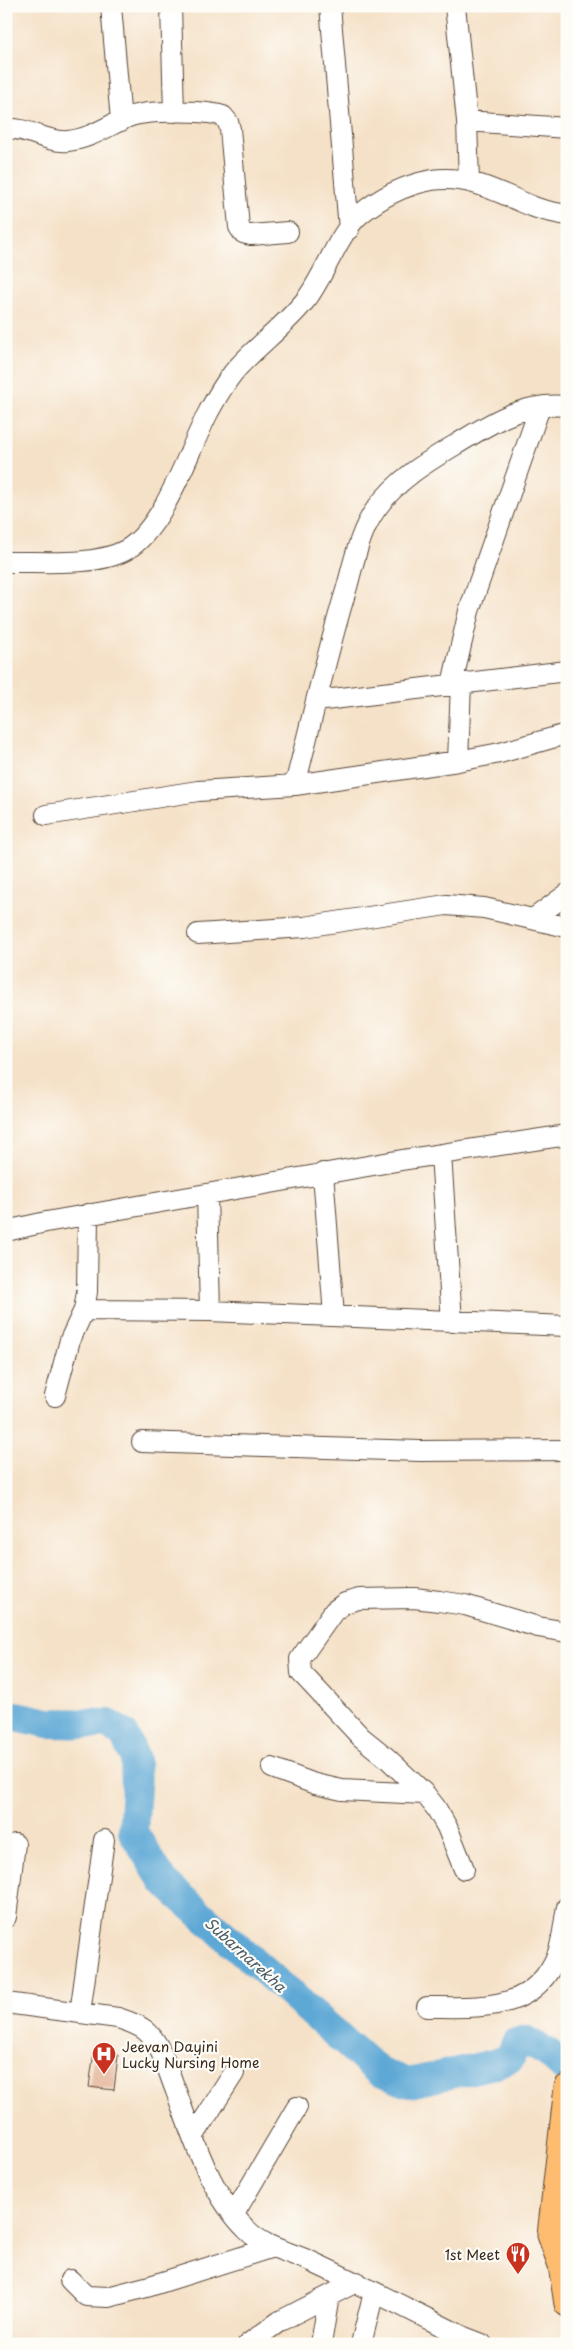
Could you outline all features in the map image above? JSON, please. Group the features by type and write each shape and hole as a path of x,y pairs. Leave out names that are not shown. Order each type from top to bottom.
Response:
{"main road":[{"path":"566,2300 564,2261 550,2235 567,2087"}],"street":[{"path":"111,6 121,121"},
{"path":"171,6 174,112"},
{"path":"330,6 349,229"},
{"path":"455,6 467,122 469,182"},
{"path":"6,128 27,129 58,142 89,136 139,115 174,112 215,113 223,116 228,122 230,129 239,226 243,233 251,235 288,232"},
{"path":"467,122 567,128"},
{"path":"6,562 88,560 108,557 126,550 146,534 162,509 222,388 240,365 290,319 309,295 356,218 378,199 433,180 458,180 480,184 536,208 567,215"},
{"path":"458,761 456,683 472,602 540,406"},
{"path":"295,785 329,645 360,540 375,510 411,472 506,415 527,407 567,406"},
{"path":"316,701 567,671"},
{"path":"46,815 198,791 295,785 458,761 500,754 566,734"},
{"path":"533,919 567,894"},
{"path":"198,934 304,927 446,905 484,908 567,927"},
{"path":"6,1231 88,1214 323,1174 567,1136"},
{"path":"442,1154 452,1322"},
{"path":"323,1174 334,1316"},
{"path":"207,1194 210,1311"},
{"path":"55,1396 70,1340 84,1310 87,1292 88,1214"},
{"path":"84,1310 210,1311 567,1326"},
{"path":"142,1442 420,1451 567,1450"},
{"path":"464,1869 447,1827 436,1808 425,1794 387,1758 361,1737 301,1673 300,1660 302,1654 334,1611 345,1603 359,1599 414,1598 465,1605 538,1627 567,1632"},
{"path":"272,1768 315,1784 342,1790 425,1794"},
{"path":"80,2013 104,1840"},
{"path":"6,1917 15,1844"},
{"path":"427,2007 470,2007 504,2004 520,1998 544,1980 555,1959 567,1907"},
{"path":"6,2003 118,2018 134,2023 146,2031 165,2062 193,2137 212,2179 246,2229 273,2247 356,2282 464,2337 482,2344"},
{"path":"193,2137 234,2072"},
{"path":"234,2214 297,2107"},
{"path":"70,2280 86,2296 108,2297 273,2247"},
{"path":"248,2344 280,2321 356,2282"},
{"path":"361,2344 374,2292"},
{"path":"322,2344 329,2296"}],"building":[{"path":"94,2052 118,2055 114,2090 89,2087"}],"waterway":[{"name":"Subarnarekha","path":"6,1719 16,1716 48,1723 108,1724 124,1734 135,1759 136,1788 133,1832 164,1882 379,2072 409,2083 494,2064 510,2058 516,2043 525,2040 548,2053 567,2070"}],"place":[{"name":"Jeevan Dayini Lucky Nursing Home","path":"104,2075"},
{"name":"1st Meet","path":"518,2275"}]}
